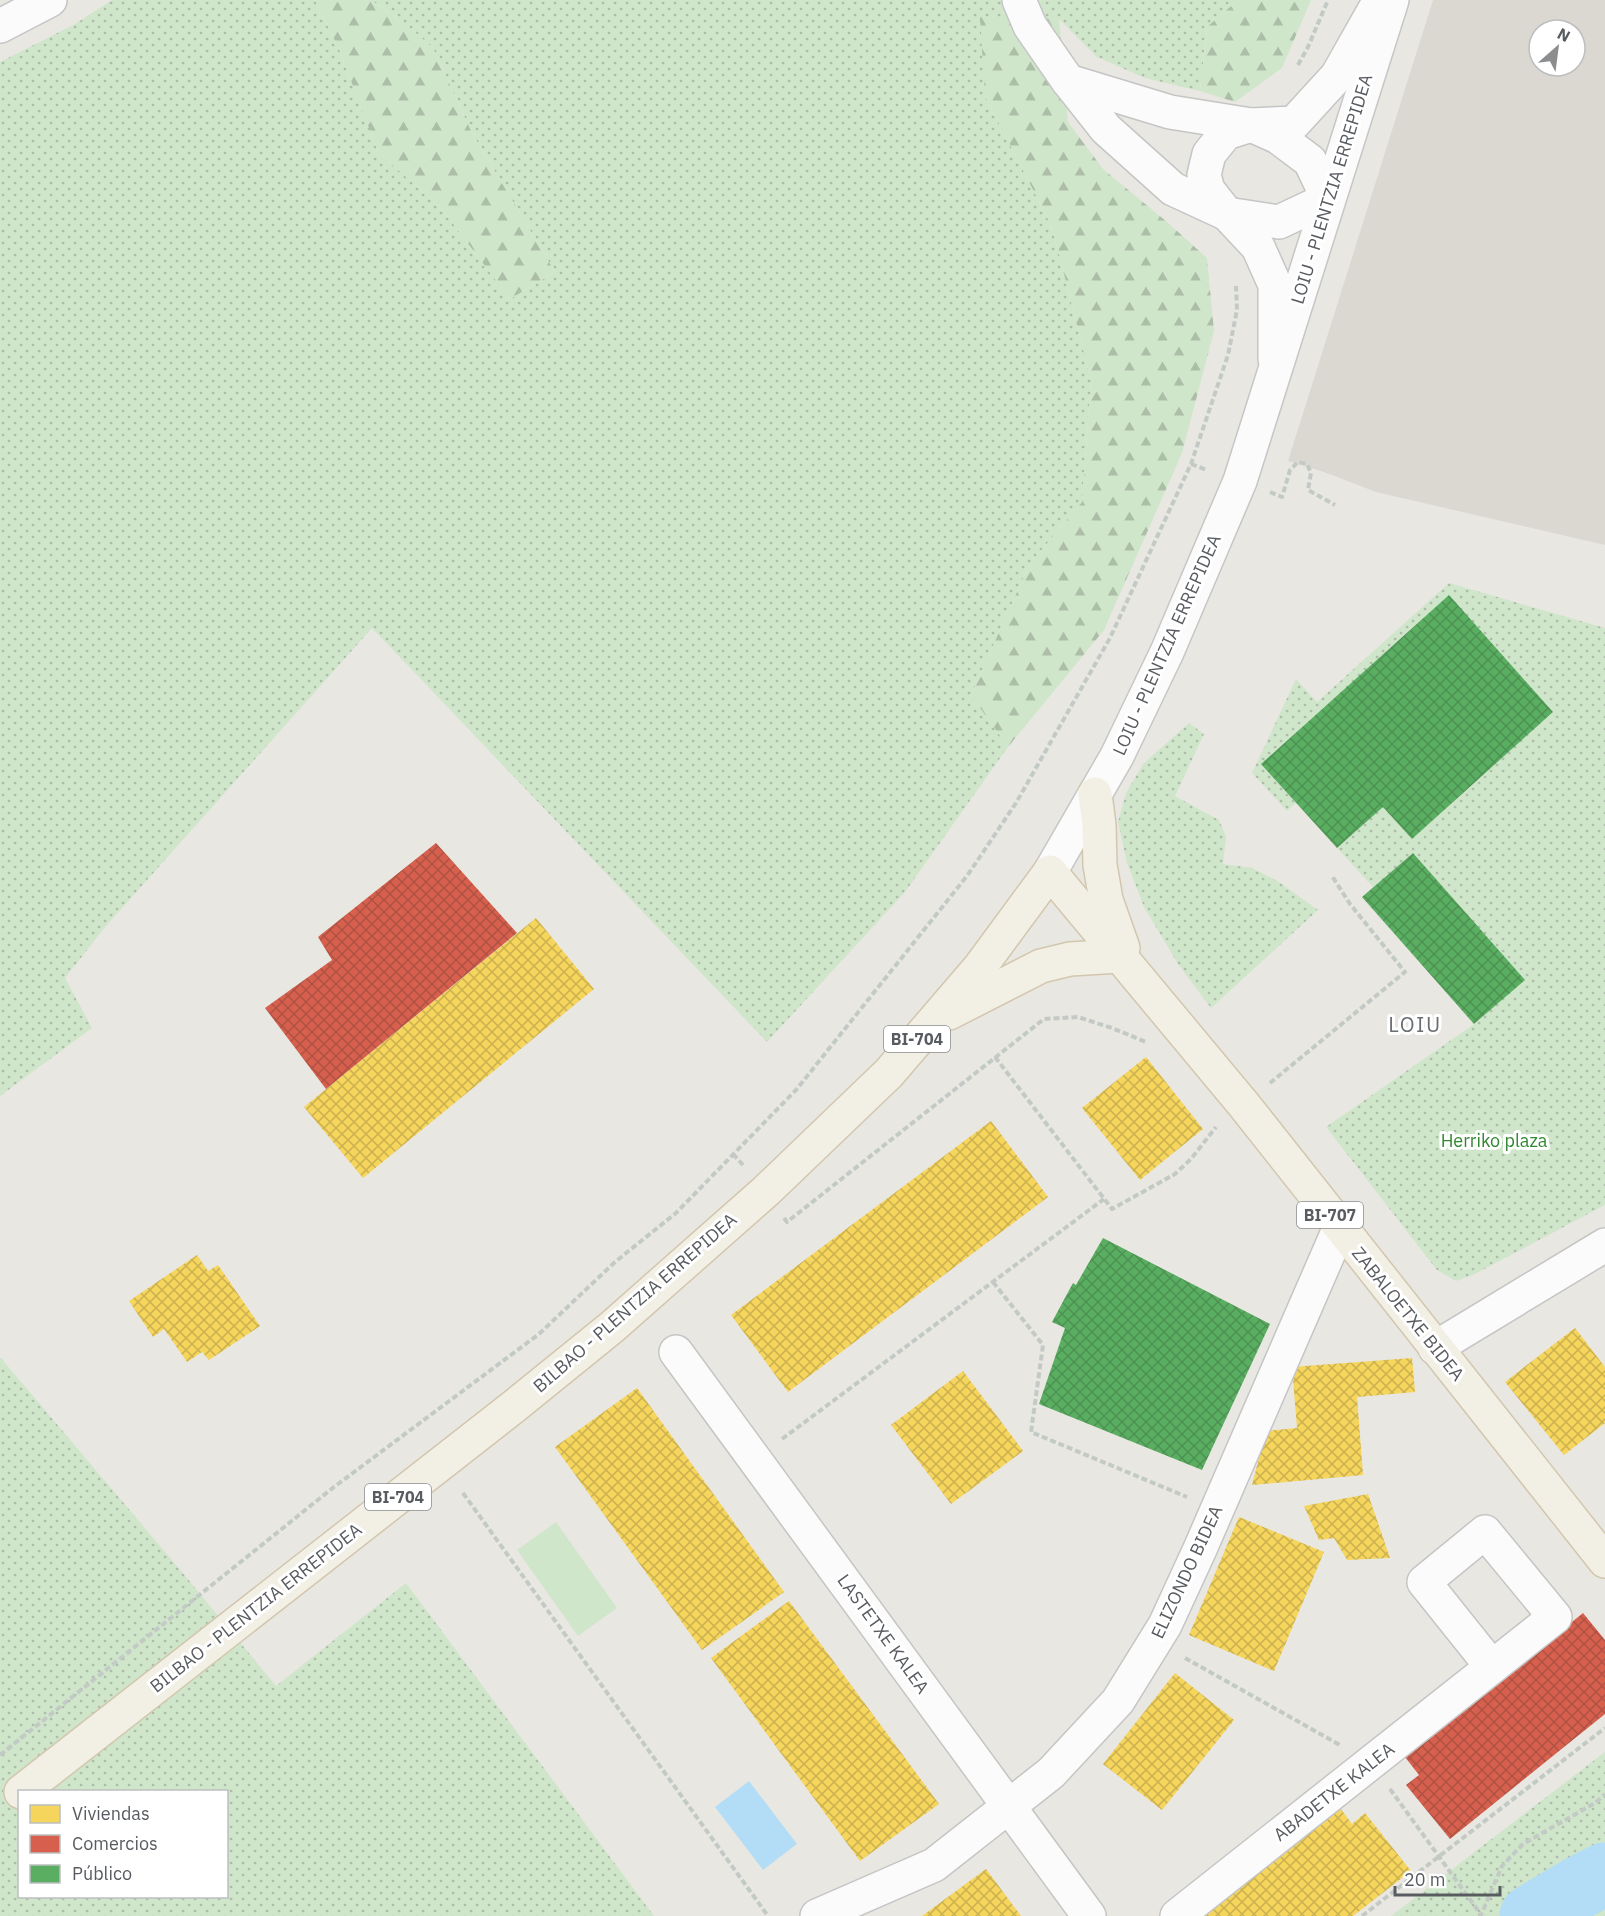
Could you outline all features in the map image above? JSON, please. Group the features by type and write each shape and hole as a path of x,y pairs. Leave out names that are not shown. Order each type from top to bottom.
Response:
{"main road":[{"path":"932,1022 1041,966 1070,959 1125,962 1106,900 1100,865 1099,825 1095,794"},
{"name":"ZABALOETXE BIDEA","path":"1050,872 1244,1105 1605,1561"},
{"name":"LOIU - PLENTZIA ERREPIDEA","path":"766,1191 889,1073 980,967 1050,872"},
{"name":"BILBAO - PLENTZIA ERREPIDEA","path":"23,1790 522,1400 612,1327 766,1191"},
{"name":"BILBAO - PLENTZIA ERREPIDEA","path":"0,1808 18,1794"}],"street":[{"path":"0,26 50,0"},
{"path":"1019,0 1030,26 1068,81 1106,129 1173,189 1227,214 1279,222 1328,199 1310,161 1278,136 1251,125 1226,133 1209,154 1204,175 1208,190 1227,214 1258,247 1275,285 1275,371"},
{"path":"1068,81 1170,112 1251,125 1294,123 1337,76 1380,0"},
{"name":"LOIU - PLENTZIA ERREPIDEA","path":"1050,872 1117,756 1167,652 1240,481 1392,0"},
{"name":"ELIZONDO BIDEA","path":"817,1916 934,1865 1052,1773 1118,1701 1165,1625 1340,1227"},
{"path":"1435,1348 1603,1250"},
{"name":"LASTETXE KALEA","path":"676,1352 1089,1916"},
{"name":"ABADETXE KALEA","path":"1177,1916 1492,1667"}],"path":[{"path":"0,1755 334,1487 539,1334 615,1262 676,1213 796,1089 967,876 1016,803 1110,638 1191,464 1228,355 1237,310 1235,281"},
{"path":"1240,481 1282,497 1290,470 1298,462 1307,464 1311,473 1308,490 1335,506"},
{"path":"1244,1105 1405,972 1350,904 1332,876"},
{"path":"733,1154 766,1191 787,1222 1044,1019 1078,1017 1147,1043"},
{"path":"995,1057 1112,1209 1175,1174 1191,1159 1216,1126 1209,1118"},
{"path":"755,1459 1104,1199"},
{"path":"993,1281 1043,1345 1031,1432 1217,1509"},
{"path":"463,1493 768,1916"},
{"path":"1155,1641 1371,1763 1480,1916"},
{"path":"1362,1916 1605,1728"},
{"path":"1480,1916 1502,1866 1523,1844 1595,1803 1605,1794"}],"shaded area":[{"path":"1433,0 1605,0 1605,545 1376,492 1288,461"}],"green space":[{"path":"112,0 315,0 339,49 378,152 442,209 510,299 555,272 472,133 433,48 371,0 1238,0 1207,27 1200,91 1145,78 1097,57 1059,19 985,96 1052,227 1091,380 1082,502 1029,565 971,695 1008,747 905,892 767,1042 372,628 106,926 65,978 92,1028 0,1096 0,62 75,24"},
{"path":"315,0 371,0 433,48 472,133 555,272 510,299 442,209 378,152 339,49"},
{"path":"1238,0 1311,0 1282,68 1235,102 1200,91 1207,27"},
{"path":"980,17 1059,19 1068,122 1103,169 1207,258 1214,331 1182,453 1104,630 1008,747 971,695 1029,565 1082,502 1091,380 1052,227 985,96"},
{"name":"Herriko plaza","path":"1449,583 1605,628 1605,1205 1473,1275 1456,1281 1437,1270 1326,1127 1474,1024 1524,980 1413,853 1373,887 1337,848 1383,807 1412,839 1553,712 1449,596 1261,764 1296,803 1287,811 1252,773 1296,679 1317,702"},
{"path":"1189,723 1204,734 1175,796 1219,820 1226,837 1223,864 1252,868 1279,882 1318,910 1211,1008 1178,964 1144,907 1127,863 1118,822 1126,793 1143,764"},
{"path":"0,1357 276,1686 406,1583 654,1916 0,1916"},
{"path":"556,1522 617,1608 578,1636 517,1550"},
{"path":"1605,1752 1605,1916 1391,1916"}],"water":[{"path":"749,1781 797,1844 763,1870 715,1807"}],"building: Viviendas":[{"path":"536,918 594,989 363,1178 304,1107"},
{"path":"1146,1057 1203,1129 1140,1180 1082,1108"},
{"path":"991,1121 1048,1197 788,1392 731,1315"},
{"path":"197,1255 208,1271 218,1265 260,1326 209,1360 202,1352 187,1362 164,1329 153,1337 129,1301"},
{"path":"1575,1328 1605,1367 1605,1423 1564,1455 1505,1382"},
{"path":"1412,1358 1415,1392 1357,1397 1363,1475 1252,1485 1266,1431 1297,1428 1292,1367"},
{"path":"963,1371 1023,1451 951,1504 891,1425"},
{"path":"637,1388 784,1592 702,1650 555,1447"},
{"path":"1368,1494 1390,1558 1347,1560 1334,1538 1319,1540 1304,1506"},
{"path":"1239,1517 1324,1552 1274,1671 1189,1635"},
{"path":"789,1601 939,1804 860,1861 711,1658"},
{"path":"1175,1673 1234,1720 1162,1810 1103,1764"},
{"path":"1340,1808 1352,1824 1365,1813 1411,1871 1353,1916 1201,1916"},
{"path":"986,1869 1021,1916 922,1916"}],"building: Comercios":[{"path":"436,843 517,933 326,1089 265,1008 332,960 318,937"},
{"path":"1583,1613 1605,1640 1605,1714 1450,1839 1406,1785 1419,1775 1405,1757"}],"building: Público":[{"path":"1449,595 1553,712 1412,839 1383,807 1337,848 1261,764"},
{"path":"1413,853 1525,980 1474,1024 1362,897"},
{"path":"1103,1238 1270,1324 1202,1470 1039,1404 1065,1328 1052,1322 1073,1283 1076,1285"}],"waterway":[{"path":"1531,1916 1605,1874"}],"district":[{"name":"LOIU","path":"1415,1025"}]}
